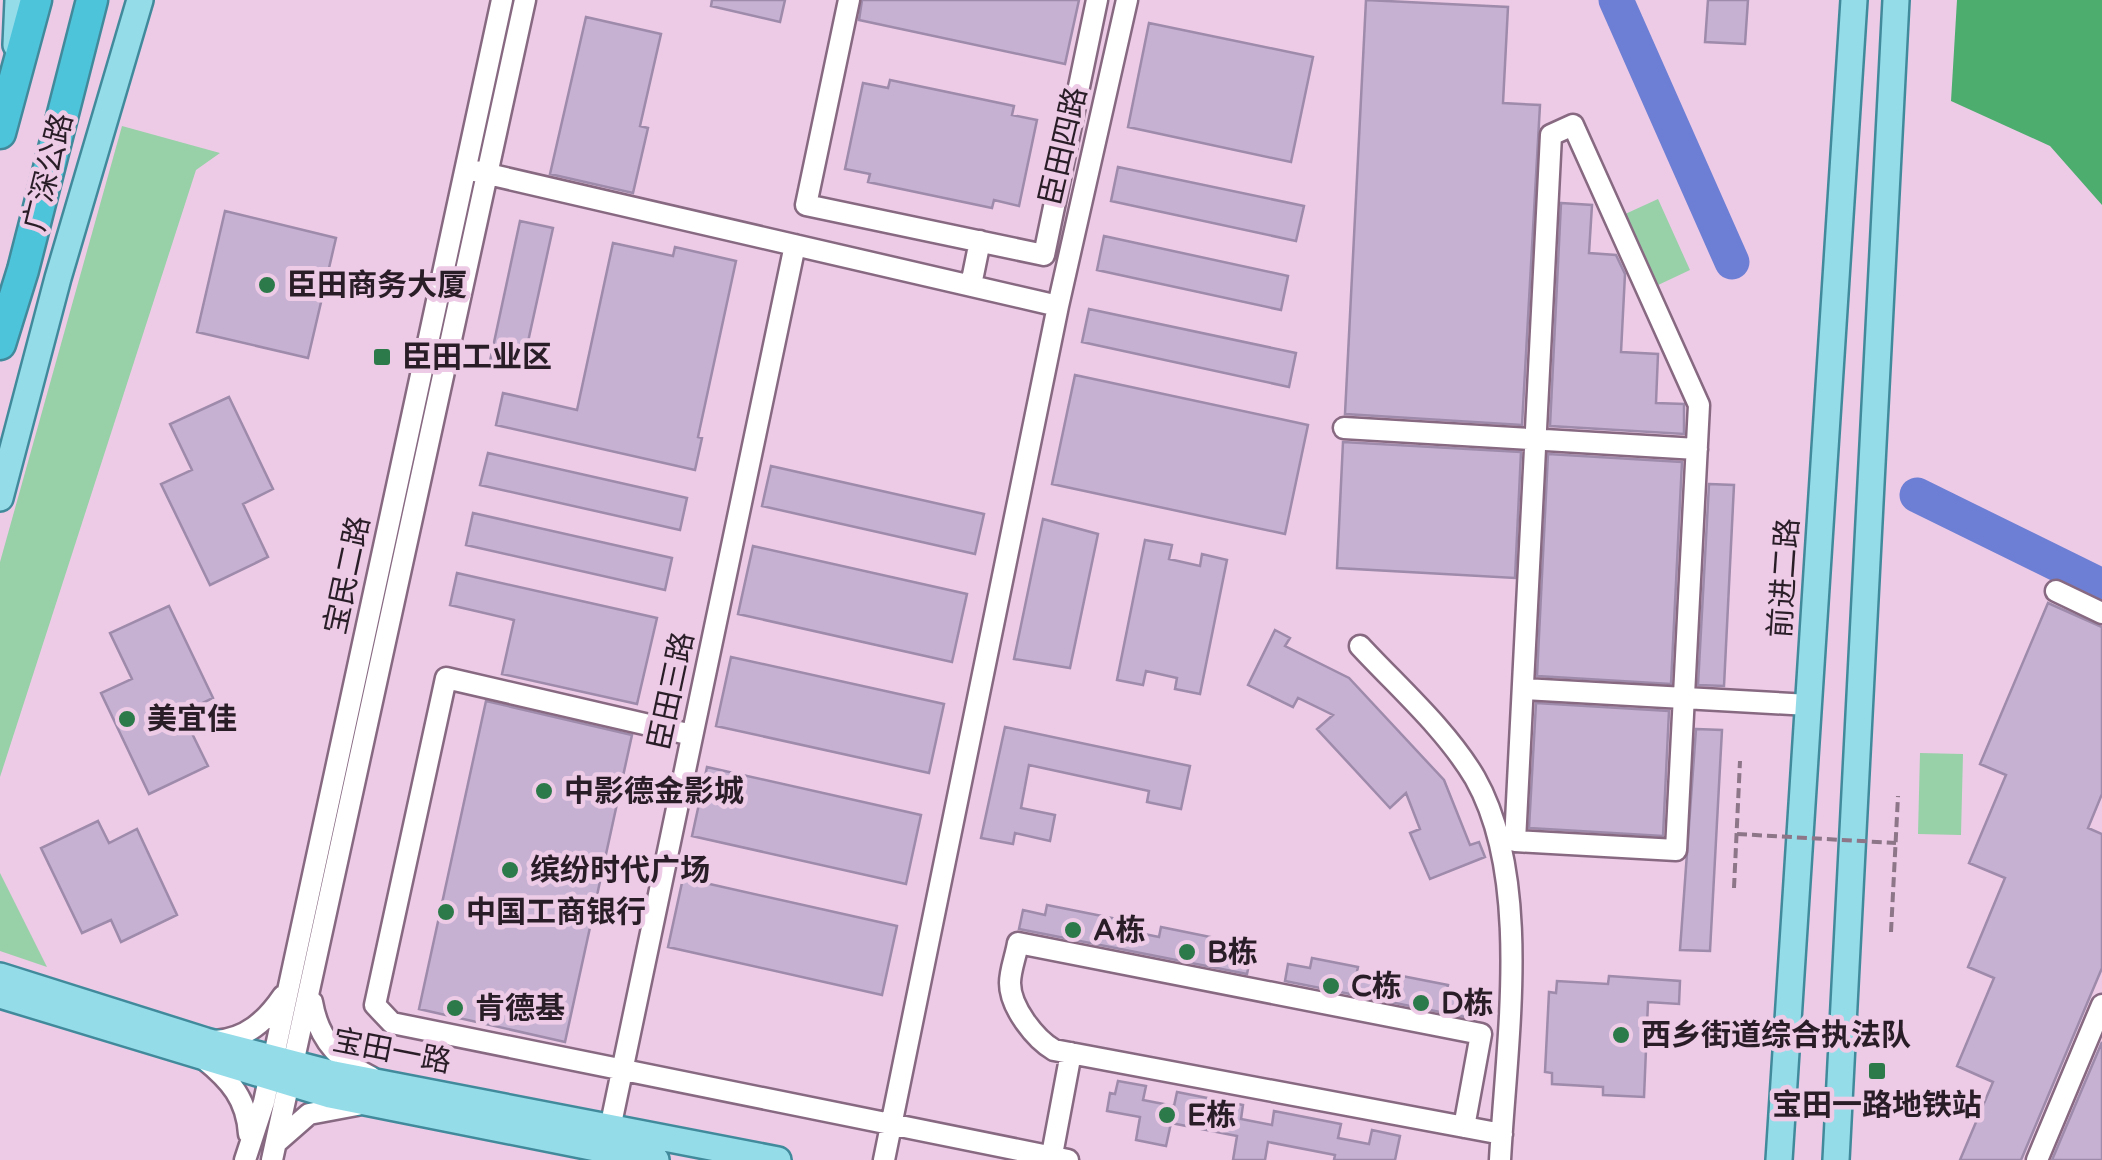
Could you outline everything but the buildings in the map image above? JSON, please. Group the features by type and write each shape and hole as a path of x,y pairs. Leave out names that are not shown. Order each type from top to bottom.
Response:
{"highway":[{"name":"广深公路","path":"0,133 36,0"},
{"name":"广深公路","path":"0,344 23,270 92,0"}],"main road":[{"path":"15,80 18,0"},
{"path":"0,498 58,278 140,0"},
{"name":"前进二路","path":"1779,1160 1854,0"},
{"path":"1836,1160 1896,0"},
{"name":"宝田一路","path":"0,976 204,1050"},
{"name":"宝田一路","path":"0,995 385,1095 608,1138 778,1160"},
{"name":"宝田一路","path":"385,1095 570,1152 608,1138 656,1160"}],"street":[{"name":"宝民二路","path":"274,1152 289,985 502,0"},
{"name":"宝民二路","path":"245,1160 264,1102 282,1071 310,993 526,0"},
{"path":"848,0 806,204 1044,255 1097,0"},
{"name":"臣田四路","path":"884,1160 1058,306 1127,0"},
{"path":"1573,126 1699,404 1697,448 1676,850 1514,841 1551,135 1573,126"},
{"path":"466,169 1058,306"},
{"path":"970,285 980,241"},
{"name":"臣田三路","path":"608,1138 795,245"},
{"path":"1344,428 1697,448"},
{"path":"2056,591 2102,613"},
{"path":"1360,646 1452,746 1475,778 1492,818 1504,862 1512,918 1500,1160"},
{"path":"692,735 446,678 375,1005 392,1022 1057,1159 1072,1052"},
{"path":"1522,689 1809,705"},
{"path":"317,855 339,860"},
{"path":"1464,1127 1481,1034 1018,943 1010,986 1014,999 1035,1036 1054,1050 1072,1052 1464,1127 1502,1134"},
{"path":"250,1138 241,1096 204,1050 258,1027 289,985"},
{"path":"310,993 326,1043 385,1095"},
{"path":"2037,1160 2102,1004"},
{"path":"274,1152 308,1114 385,1095"}],"path":[{"path":"1734,888 1740,760"},
{"path":"1892,932 1898,796"},
{"path":"1737,834 1896,843"}],"green space":[{"path":"1957,0 2102,0 2102,205 2050,146 1951,101"},
{"path":"122,126 220,153 196,170 0,777 0,562"},
{"path":"1658,199 1690,270 1656,286 1623,215"},
{"path":"1920,753 1963,754 1961,835 1918,834"},
{"path":"0,873 47,967 0,951"}],"waterway":[{"path":"1616,0 1732,262"},
{"path":"1917,495 2102,586"}],"place":[{"name":"臣田商务大厦","path":"267,285"},
{"name":"臣田工业区","path":"382,357"},
{"name":"美宜佳","path":"127,719"},
{"name":"中影德金影城","path":"544,791"},
{"name":"缤纷时代广场","path":"510,870"},
{"name":"中国工商银行","path":"446,912"},
{"name":"A栋","path":"1073,930"},
{"name":"B栋","path":"1187,952"},
{"name":"C栋","path":"1331,986"},
{"name":"D栋","path":"1421,1003"},
{"name":"肯德基","path":"455,1008"},
{"name":"西乡街道综合执法队","path":"1621,1035"},
{"name":"宝田一路地铁站","path":"1877,1071"},
{"name":"E栋","path":"1167,1115"}]}
